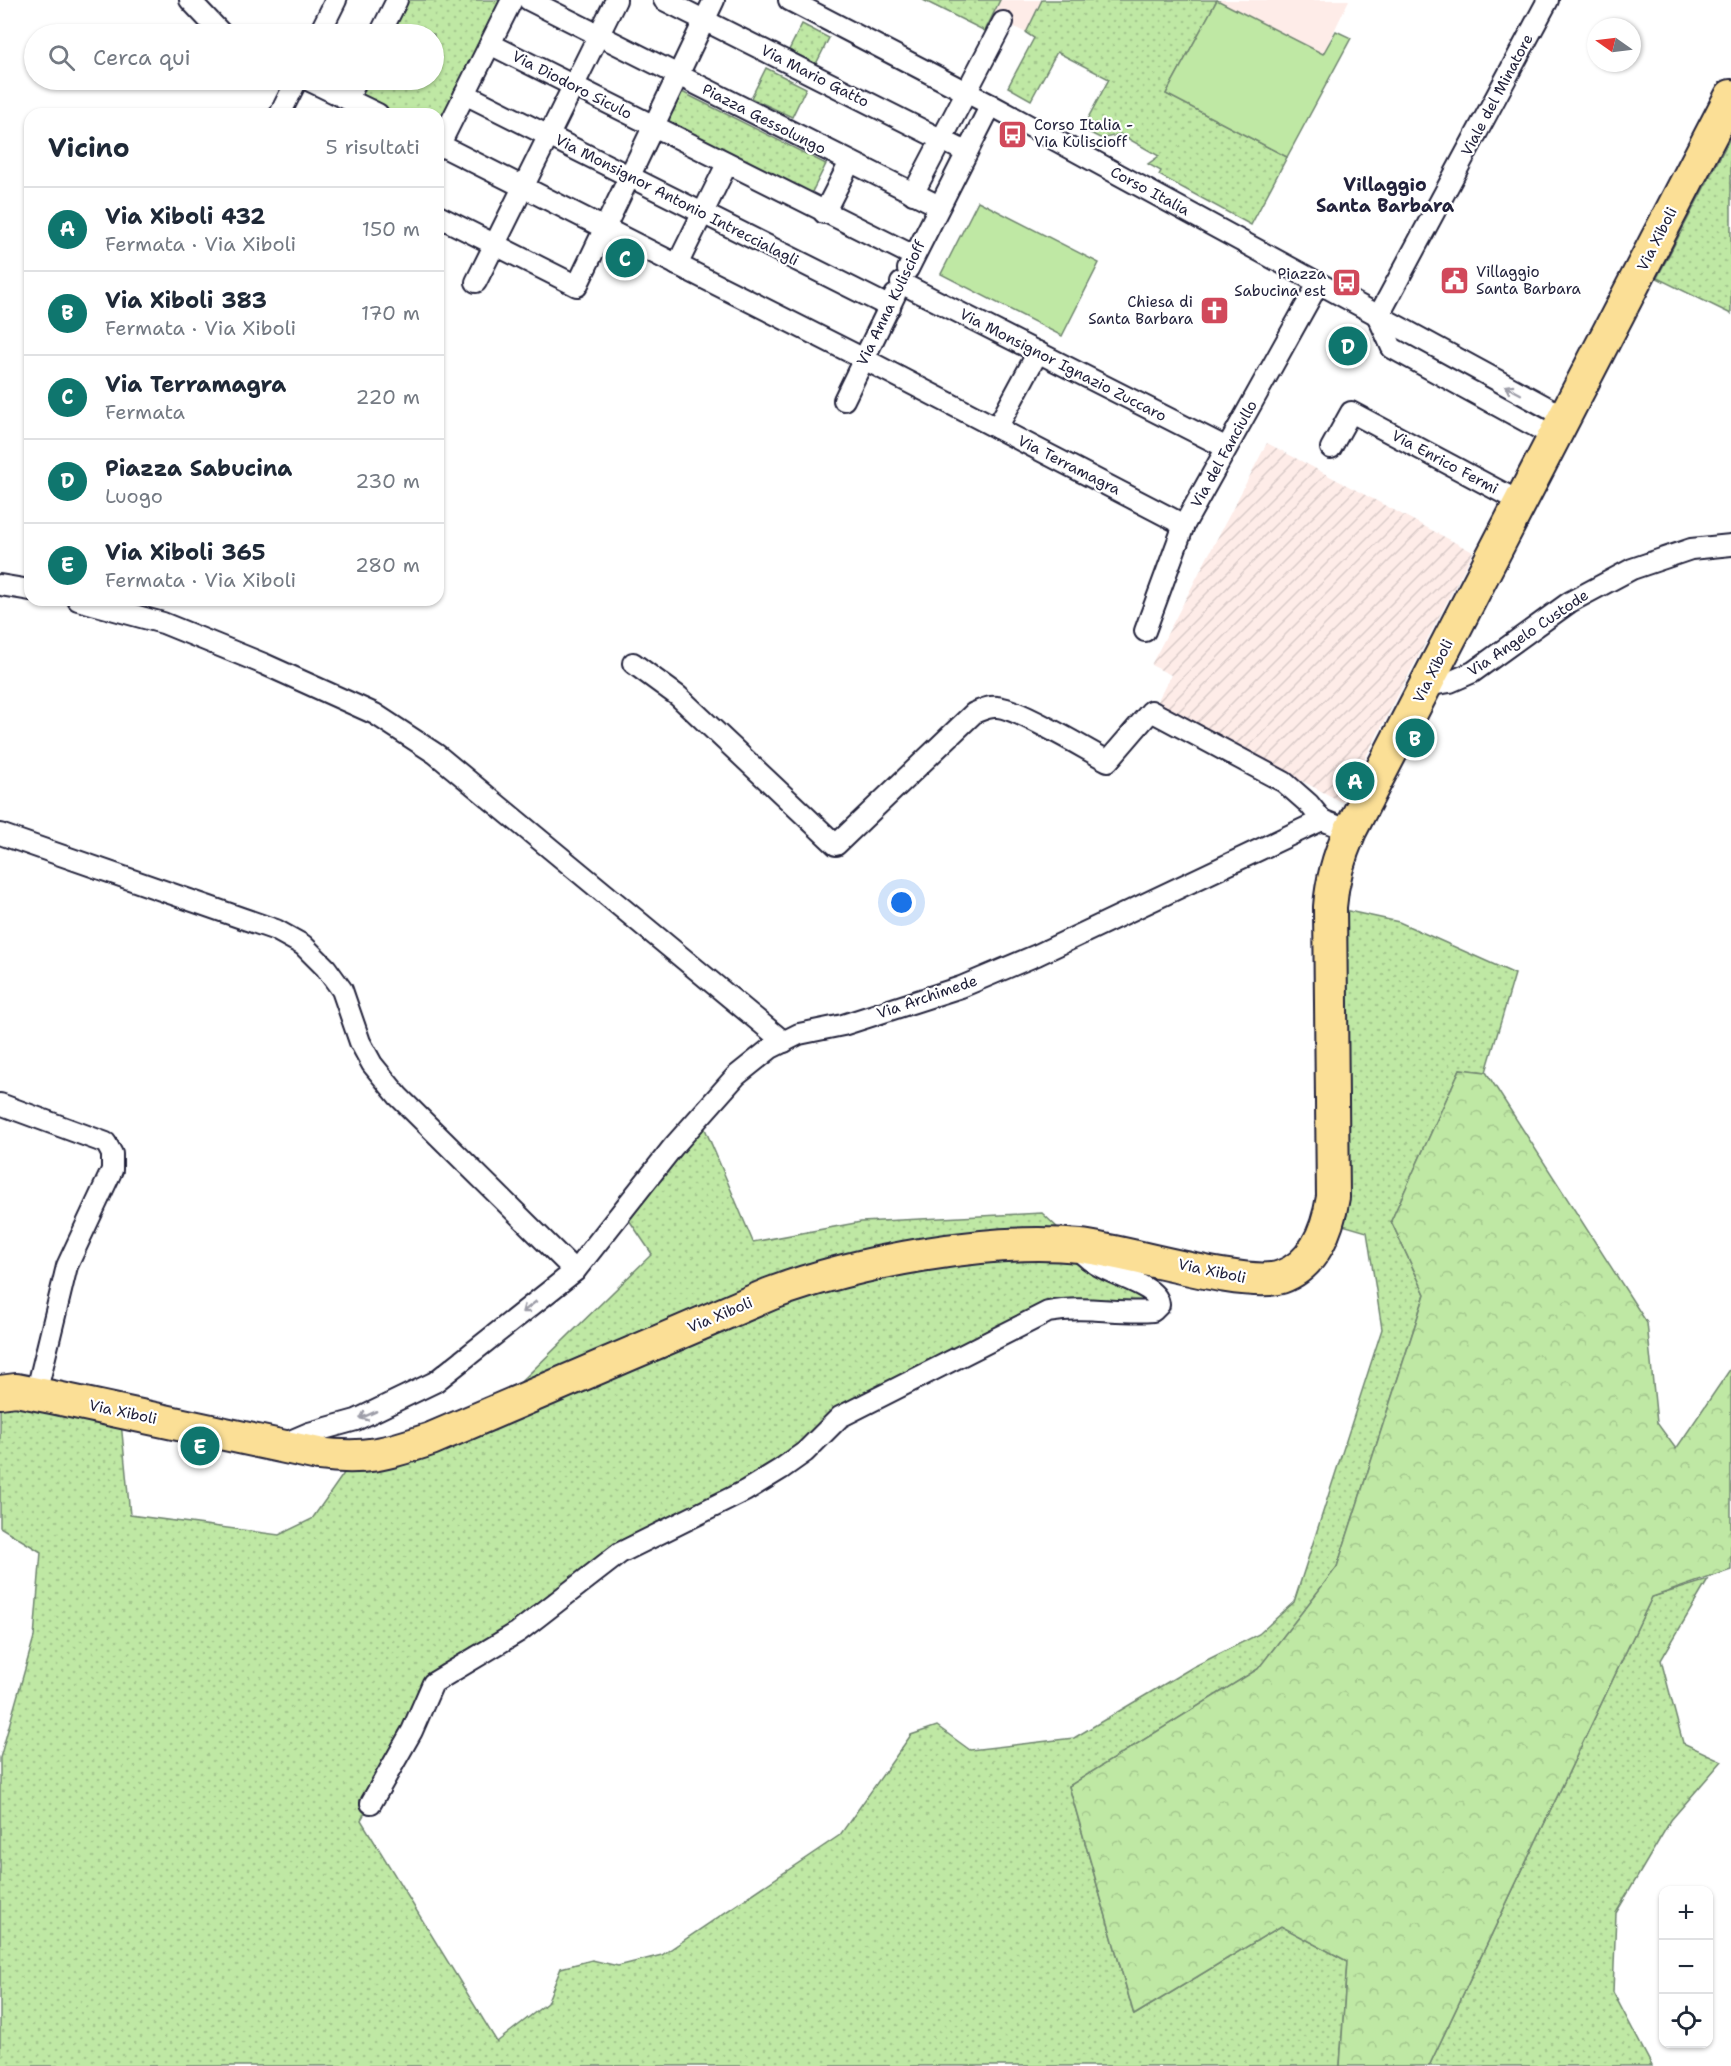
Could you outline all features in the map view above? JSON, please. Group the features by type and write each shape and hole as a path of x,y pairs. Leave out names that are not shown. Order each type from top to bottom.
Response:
{"main road":[{"name":"Via Xiboli","path":"0,1392 16,1390 279,1446 354,1459 391,1452 431,1439 807,1280 860,1267 991,1247 1077,1246 1119,1251 1252,1280 1282,1276 1311,1255 1329,1221 1333,1197 1330,907 1336,826 1425,686 1731,96"}],"street":[{"path":"189,0 212,24"},
{"path":"324,24 336,0"},
{"path":"385,24 397,0"},
{"path":"444,134 512,0"},
{"name":"Piazza Gessolungo","path":"529,0 939,206"},
{"path":"476,282 616,0"},
{"name":"Via Mario Gatto","path":"664,0 966,152"},
{"path":"444,219 577,286 714,0"},
{"name":"Corso Italia","path":"789,0 991,105 1378,317 1410,346 1560,427"},
{"name":"Viale del Minatore","path":"1378,317 1548,0"},
{"path":"913,194 1003,22"},
{"name":"Via Diodoro Siculo","path":"490,44 653,127"},
{"path":"283,108 292,90"},
{"path":"329,90 366,108"},
{"path":"348,99 352,90"},
{"name":"Via Monsignor Antonio Intreccialagli","path":"465,94 890,307"},
{"name":"Via Anna Kuliscioff","path":"844,400 991,105"},
{"path":"653,127 914,256"},
{"name":"Via Terramagra","path":"444,149 864,359 1184,525"},
{"path":"824,213 850,162"},
{"path":"677,265 727,164"},
{"name":"Via Monsignor Ignazio Zuccaro","path":"901,283 1225,447"},
{"name":"Via del Fanciullo","path":"1144,631 1184,525 1225,447 1274,366 1318,284"},
{"path":"997,428 1038,352"},
{"name":"Via Enrico Fermi","path":"1331,448 1351,412 1520,502"},
{"name":"Via Angelo Custode","path":"1425,686 1450,682 1473,672 1570,602 1632,569 1690,549 1731,545"},
{"path":"0,585 24,589"},
{"path":"100,606 163,623 264,664 375,714 436,754 784,1042"},
{"path":"633,663 678,696 836,845 974,713 987,707 998,706 1108,761 1151,711 1284,782 1336,826"},
{"name":"Via Archimede","path":"279,1446 309,1433 356,1420 435,1382 575,1271 673,1147 736,1077 771,1048 799,1034 843,1025 972,982 1336,826"},
{"path":"0,834 276,930 303,945 326,968 342,990 360,1042 372,1064 398,1096 575,1271"},
{"path":"0,1104 106,1143 112,1154 111,1170 67,1266 36,1394"},
{"path":"371,1803 412,1731 433,1683 518,1632 620,1553 745,1491 781,1469 805,1452 840,1417 1048,1312 1074,1307 1132,1313 1153,1311 1159,1305 1159,1298 1152,1290 1095,1266 1083,1256 1077,1246"}],"shaded area":[{"path":"1000,0 1042,0 1026,33 993,16"},
{"path":"1217,0 1349,0 1323,54"},
{"path":"1267,443 1473,552 1342,802 1156,704 1171,675 1151,665"}],"green space":[{"path":"404,0 504,0 444,119 444,108 378,108 355,96 358,90 444,90 444,24 391,24"},
{"path":"923,0 1000,0 985,31"},
{"path":"1042,0 1217,0 1166,94 1287,157 1251,225 1159,175 1161,171 1148,164 1159,156 1120,134 1102,139 1082,129 1109,79 1057,52 1031,100 1008,87 1034,38 1026,33"},
{"path":"1217,0 1323,54 1336,31 1351,38 1287,157 1166,94"},
{"path":"802,24 829,38 816,64 789,50"},
{"path":"766,68 806,88 792,117 751,98"},
{"path":"682,92 826,164 811,194 667,121"},
{"path":"1731,136 1731,314 1657,278"},
{"path":"978,201 1099,263 1062,336 941,274"},
{"path":"1330,907 1399,922 1515,974 1486,1072 1460,1069 1391,1221 1425,1294 1337,1567 1258,1669 1069,1786 1134,2015 1281,1926 1347,1961 1340,2066 0,2066 0,1758 34,1637 41,1552 0,1527 0,1392 120,1412 130,1515 279,1535 312,1519 354,1459 487,1415 652,1254 623,1211 700,1117 753,1242 861,1222 1042,1213 1077,1246 1159,1305 1074,1307 840,1417 805,1452 620,1553 443,1676 361,1820 497,2042 547,2003 561,1968 592,1960 618,1966 662,1955 840,1835 911,1735 937,1726 970,1750 1074,1738 1193,1667 1259,1634 1294,1602 1382,1329 1367,1232 1329,1221"},
{"path":"1460,1069 1486,1072 1647,1323 1657,1423 1676,1449 1731,1368 1731,1570 1652,1597 1429,2066 1340,2066 1347,1961 1281,1926 1134,2015 1069,1786 1258,1669 1337,1567 1425,1294 1391,1221"},
{"path":"1708,1580 1661,1660 1683,1743 1722,1761 1671,1820 1616,1913 1613,1992 1652,2066 1429,2066 1652,1597"}],"place":[{"name":"Corso Italia - Via Kuliscioff","path":"1013,134"},
{"name":"Via Terramagra","path":"625,258"},
{"name":"Villaggio Santa Barbara","path":"1455,281"},
{"name":"Piazza Sabucina est","path":"1347,283"},
{"name":"Chiesa di Santa Barbara","path":"1214,311"},
{"name":"Piazza Sabucina","path":"1348,346"},
{"name":"Via Xiboli 383","path":"1415,738"},
{"name":"Via Xiboli 432","path":"1355,781"},
{"name":"Via Xiboli 365","path":"200,1446"}],"district":[{"name":"Villaggio Santa Barbara","path":"1385,195"}]}
